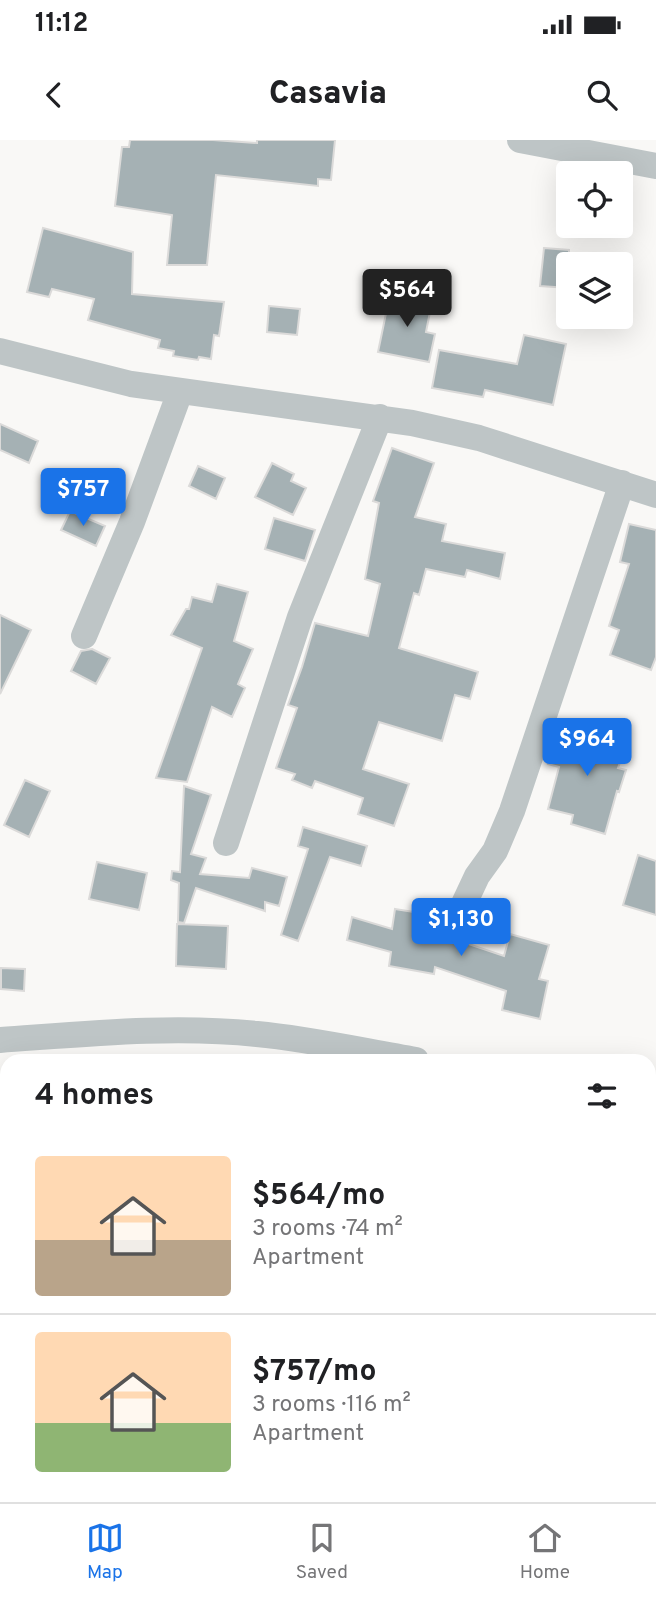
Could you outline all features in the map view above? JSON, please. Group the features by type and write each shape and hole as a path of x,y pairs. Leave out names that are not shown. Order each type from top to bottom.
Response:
{"street":[{"path":"520,140 656,166"},
{"path":"0,351 131,384 380,417 479,438 656,495"},
{"path":"84,635 132,522 180,392"},
{"path":"226,844 300,617 380,417"},
{"path":"461,908 477,876 495,851 512,811 622,483"},
{"path":"0,1040 138,1032 257,1034 379,1054"}],"building":[{"path":"130,140 257,143 257,140 335,140 331,180 318,179 318,186 216,175 207,265 167,265 172,215 115,206 122,147 129,147"},
{"path":"43,228 133,252 132,294 224,302 219,336 214,335 211,359 173,356 174,351 158,348 160,340 88,320 94,299 52,289 49,297 27,292"},
{"path":"544,248 569,250 556,252 556,287 540,286"},
{"path":"390,294 432,302 426,332 435,334 429,362 378,352"},
{"path":"269,306 300,309 297,335 267,332"},
{"path":"524,335 566,344 553,405 485,390 483,397 432,388 439,350 517,364"},
{"path":"0,424 38,441 29,463 0,450"},
{"path":"392,448 434,463 415,517 446,524 442,541 505,553 500,579 467,570 465,577 426,569 419,595 414,593 399,648 478,672 470,699 455,695 442,741 379,722 363,769 409,784 394,826 358,814 363,798 315,781 312,788 292,780 295,774 276,768 297,708 288,705 315,623 368,636 380,584 365,579 379,503 373,501"},
{"path":"272,463 294,474 291,481 306,488 293,515 255,497"},
{"path":"198,466 225,478 216,499 189,486"},
{"path":"70,511 105,526 96,546 61,530"},
{"path":"274,518 315,530 305,561 265,549"},
{"path":"629,524 656,530 656,657 651,670 610,655 619,630 609,626 629,564 620,562"},
{"path":"217,584 248,592 234,641 253,649 238,684 245,688 232,717 212,707 187,782 156,778 202,648 171,635 186,609 189,609 192,597 212,602"},
{"path":"0,615 31,630 0,694"},
{"path":"92,649 110,658 96,684 71,671 81,651"},
{"path":"594,725 624,736 618,752 623,754 618,768 626,770 605,834 571,824 573,815 548,809 559,767 548,764 558,733 588,742"},
{"path":"25,780 50,791 29,837 4,825"},
{"path":"184,786 211,795 191,854 206,858 200,874 249,878 252,868 287,877 279,906 265,902 265,911 196,888 184,923 178,922 179,883 171,880 172,871 180,872"},
{"path":"303,827 367,846 361,866 330,857 298,941 281,935 308,849 298,846"},
{"path":"638,855 656,861 656,915 623,905"},
{"path":"97,862 147,873 139,910 89,899"},
{"path":"395,909 439,916 436,933 504,956 510,934 549,945 539,979 548,981 540,1019 502,1010 506,991 435,967 434,974 389,966 391,952 347,940 352,917 392,929"},
{"path":"177,924 228,926 226,969 176,966"},
{"path":"1,968 25,969 24,991 1,989"}]}
